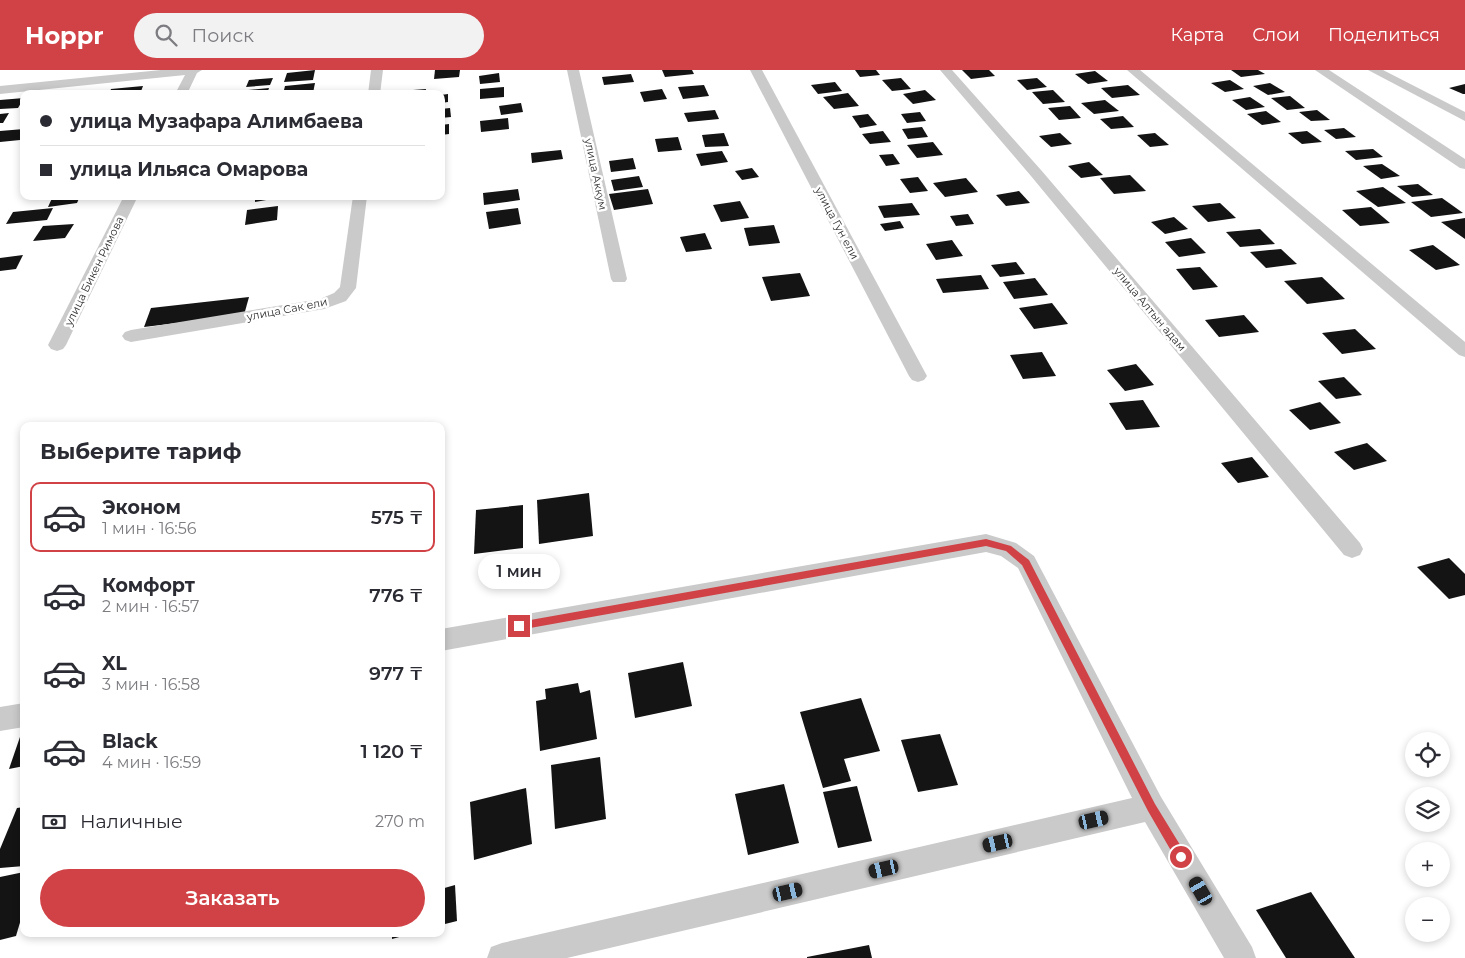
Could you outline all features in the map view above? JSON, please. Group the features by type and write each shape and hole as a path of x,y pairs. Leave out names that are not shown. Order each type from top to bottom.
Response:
{"street":[{"path":"0,90 194,70"},
{"path":"183,90 194,70"},
{"path":"374,90 377,70"},
{"name":"улица Аккум","path":"573,70 619,279"},
{"name":"улица Гун ели","path":"756,70 918,376"},
{"name":"улица Алтын адам","path":"946,70 1048,188 1352,549"},
{"path":"1133,70 1465,351"},
{"path":"1320,70 1465,165"},
{"path":"1374,70 1465,117"},
{"name":"улица Бикен Римова","path":"57,345 129,200"},
{"name":"улица Сак ели","path":"130,336 324,304 340,298 348,288 359,200"},
{"path":"445,639 986,543 1008,549 1026,562 1151,807 1241,958"},
{"path":"0,719 20,716"},
{"path":"502,958 1151,807"}],"building":[{"path":"315,70 313,80 284,82 287,73"},
{"path":"435,70 460,70 459,77 434,79"},
{"path":"662,70 692,70 694,74 665,77"},
{"path":"855,70 876,70 880,75 860,77"},
{"path":"962,70 989,70 995,76 971,79"},
{"path":"1231,70 1258,70 1265,74 1241,77"},
{"path":"1095,71 1108,81 1088,84 1075,74"},
{"path":"499,73 500,82 480,84 479,76"},
{"path":"631,74 634,82 604,85 602,77"},
{"path":"273,78 270,85 246,87 249,80"},
{"path":"901,78 911,89 892,91 882,80"},
{"path":"1037,78 1047,87 1027,90 1017,80"},
{"path":"1230,80 1244,89 1225,92 1211,83"},
{"path":"835,82 842,91 818,94 811,85"},
{"path":"315,83 314,90 284,90 285,86"},
{"path":"1270,83 1285,92 1268,95 1253,86"},
{"path":"1465,84 1465,94 1449,88"},
{"path":"704,85 709,96 683,99 678,87"},
{"path":"1128,85 1140,95 1112,98 1101,88"},
{"path":"143,86 142,90 111,89"},
{"path":"504,87 504,97 480,99 480,89"},
{"path":"269,88 268,90 248,90"},
{"path":"662,89 667,99 644,102 640,92"},
{"path":"925,90 936,100 913,104 903,94"},
{"path":"1053,90 1065,102 1043,104 1032,92"},
{"path":"848,93 859,106 834,109 823,97"},
{"path":"445,94 448,94 448,102 445,102"},
{"path":"1290,96 1305,108 1287,110 1271,98"},
{"path":"1250,97 1265,107 1246,110 1232,100"},
{"path":"20,98 20,105 18,108 0,109 0,100"},
{"path":"1105,100 1119,111 1094,114 1081,103"},
{"path":"521,103 523,112 501,115 499,106"},
{"path":"1070,106 1081,118 1059,120 1048,108"},
{"path":"450,108 451,117 445,118 445,109"},
{"path":"715,110 719,119 688,122 684,113"},
{"path":"1317,110 1330,120 1311,121 1299,112"},
{"path":"1266,111 1281,122 1262,125 1247,114"},
{"path":"920,112 926,121 907,123 901,114"},
{"path":"9,113 3,123 0,123 0,114"},
{"path":"868,114 877,125 860,128 852,116"},
{"path":"1123,116 1134,127 1111,129 1100,119"},
{"path":"508,118 509,129 481,132 480,121"},
{"path":"445,124 449,124 449,134 445,134"},
{"path":"922,127 928,137 908,139 902,129"},
{"path":"1344,128 1356,137 1336,139 1324,130"},
{"path":"20,129 20,140 0,142 0,131"},
{"path":"883,131 891,142 870,144 862,134"},
{"path":"1307,131 1322,142 1302,144 1288,133"},
{"path":"724,133 729,146 705,147 702,135"},
{"path":"1060,133 1072,144 1051,147 1039,136"},
{"path":"1155,133 1169,145 1150,147 1137,135"},
{"path":"678,137 682,150 658,152 655,139"},
{"path":"933,142 943,155 917,158 907,145"},
{"path":"1373,149 1383,157 1356,160 1345,151"},
{"path":"561,150 563,159 532,163 531,153"},
{"path":"722,151 728,162 701,166 696,154"},
{"path":"893,154 900,164 886,166 879,155"},
{"path":"633,158 636,169 611,172 609,161"},
{"path":"1089,162 1103,175 1081,178 1068,166"},
{"path":"1382,164 1400,176 1381,179 1363,166"},
{"path":"752,168 759,177 742,180 735,171"},
{"path":"1130,175 1146,191 1114,194 1100,178"},
{"path":"639,176 643,187 614,191 611,180"},
{"path":"918,177 928,191 910,193 900,179"},
{"path":"966,178 978,192 945,197 933,183"},
{"path":"1418,184 1433,195 1412,197 1397,186"},
{"path":"1383,187 1406,203 1378,207 1356,191"},
{"path":"518,189 520,200 484,205 483,193"},
{"path":"648,189 653,204 614,210 609,194"},
{"path":"1019,191 1030,203 1006,206 996,195"},
{"path":"1442,198 1463,213 1431,217 1411,202"},
{"path":"51,200 78,200 77,203 48,207"},
{"path":"740,201 749,218 721,222 713,205"},
{"path":"912,203 920,215 884,218 878,206"},
{"path":"1220,203 1236,218 1208,222 1192,206"},
{"path":"278,206 277,220 245,225 247,210"},
{"path":"1371,207 1390,223 1360,226 1342,210"},
{"path":"53,208 47,220 6,224 13,212"},
{"path":"518,208 521,224 489,229 486,212"},
{"path":"968,214 974,224 956,226 950,216"},
{"path":"1174,217 1188,229 1165,234 1151,222"},
{"path":"1465,218 1465,239 1441,222"},
{"path":"900,221 904,228 885,231 880,224"},
{"path":"74,224 65,238 33,241 43,226"},
{"path":"774,225 780,243 749,246 744,228"},
{"path":"1260,229 1275,244 1240,247 1226,232"},
{"path":"705,233 712,249 686,252 680,237"},
{"path":"1191,238 1206,253 1179,257 1165,242"},
{"path":"952,240 963,256 936,260 926,244"},
{"path":"1433,245 1460,265 1436,270 1409,250"},
{"path":"1281,249 1297,264 1266,268 1250,252"},
{"path":"23,255 16,269 0,271 0,258"},
{"path":"1016,262 1025,274 1000,277 991,265"},
{"path":"1200,267 1218,287 1193,290 1176,269"},
{"path":"800,273 810,296 771,301 762,277"},
{"path":"981,275 989,289 943,293 936,279"},
{"path":"1322,277 1345,299 1307,304 1284,281"},
{"path":"1035,278 1048,295 1014,299 1003,282"},
{"path":"249,297 244,315 144,327 151,308"},
{"path":"1052,303 1068,324 1034,329 1019,308"},
{"path":"1244,315 1259,332 1219,337 1205,320"},
{"path":"1355,329 1376,349 1342,354 1322,333"},
{"path":"1042,352 1056,376 1023,379 1010,355"},
{"path":"1136,364 1154,385 1125,391 1107,370"},
{"path":"1344,377 1362,395 1336,399 1318,381"},
{"path":"1143,400 1160,427 1126,430 1109,403"},
{"path":"1320,402 1341,423 1310,430 1289,410"},
{"path":"1367,443 1387,461 1354,470 1334,452"},
{"path":"1252,457 1269,477 1238,483 1221,463"},
{"path":"589,493 593,536 539,544 537,500"},
{"path":"523,505 523,548 474,554 476,510"},
{"path":"1449,558 1465,574 1465,595 1449,599 1417,567"},
{"path":"683,662 692,706 635,718 628,673"},
{"path":"578,683 580,693 590,690 597,739 540,751 536,701 546,699 545,689"},
{"path":"861,698 880,751 844,759 851,781 823,788 800,712"},
{"path":"940,734 958,785 918,792 901,740"},
{"path":"20,737 20,767 9,769"},
{"path":"600,757 606,819 555,829 551,765"},
{"path":"784,784 799,843 748,855 735,794"},
{"path":"857,786 872,841 838,848 823,792"},
{"path":"526,788 532,844 474,860 470,802"},
{"path":"17,808 20,808 20,866 0,868 0,849"},
{"path":"20,873 20,922 16,936 0,940 0,877"},
{"path":"455,885 457,921 445,924 445,888"},
{"path":"1311,892 1355,958 1286,958 1256,910"},
{"path":"869,945 872,958 807,958 807,957"}],"route":[{"path":"519,626 986,543 1008,549 1026,562 1151,807 1181,857"}]}
